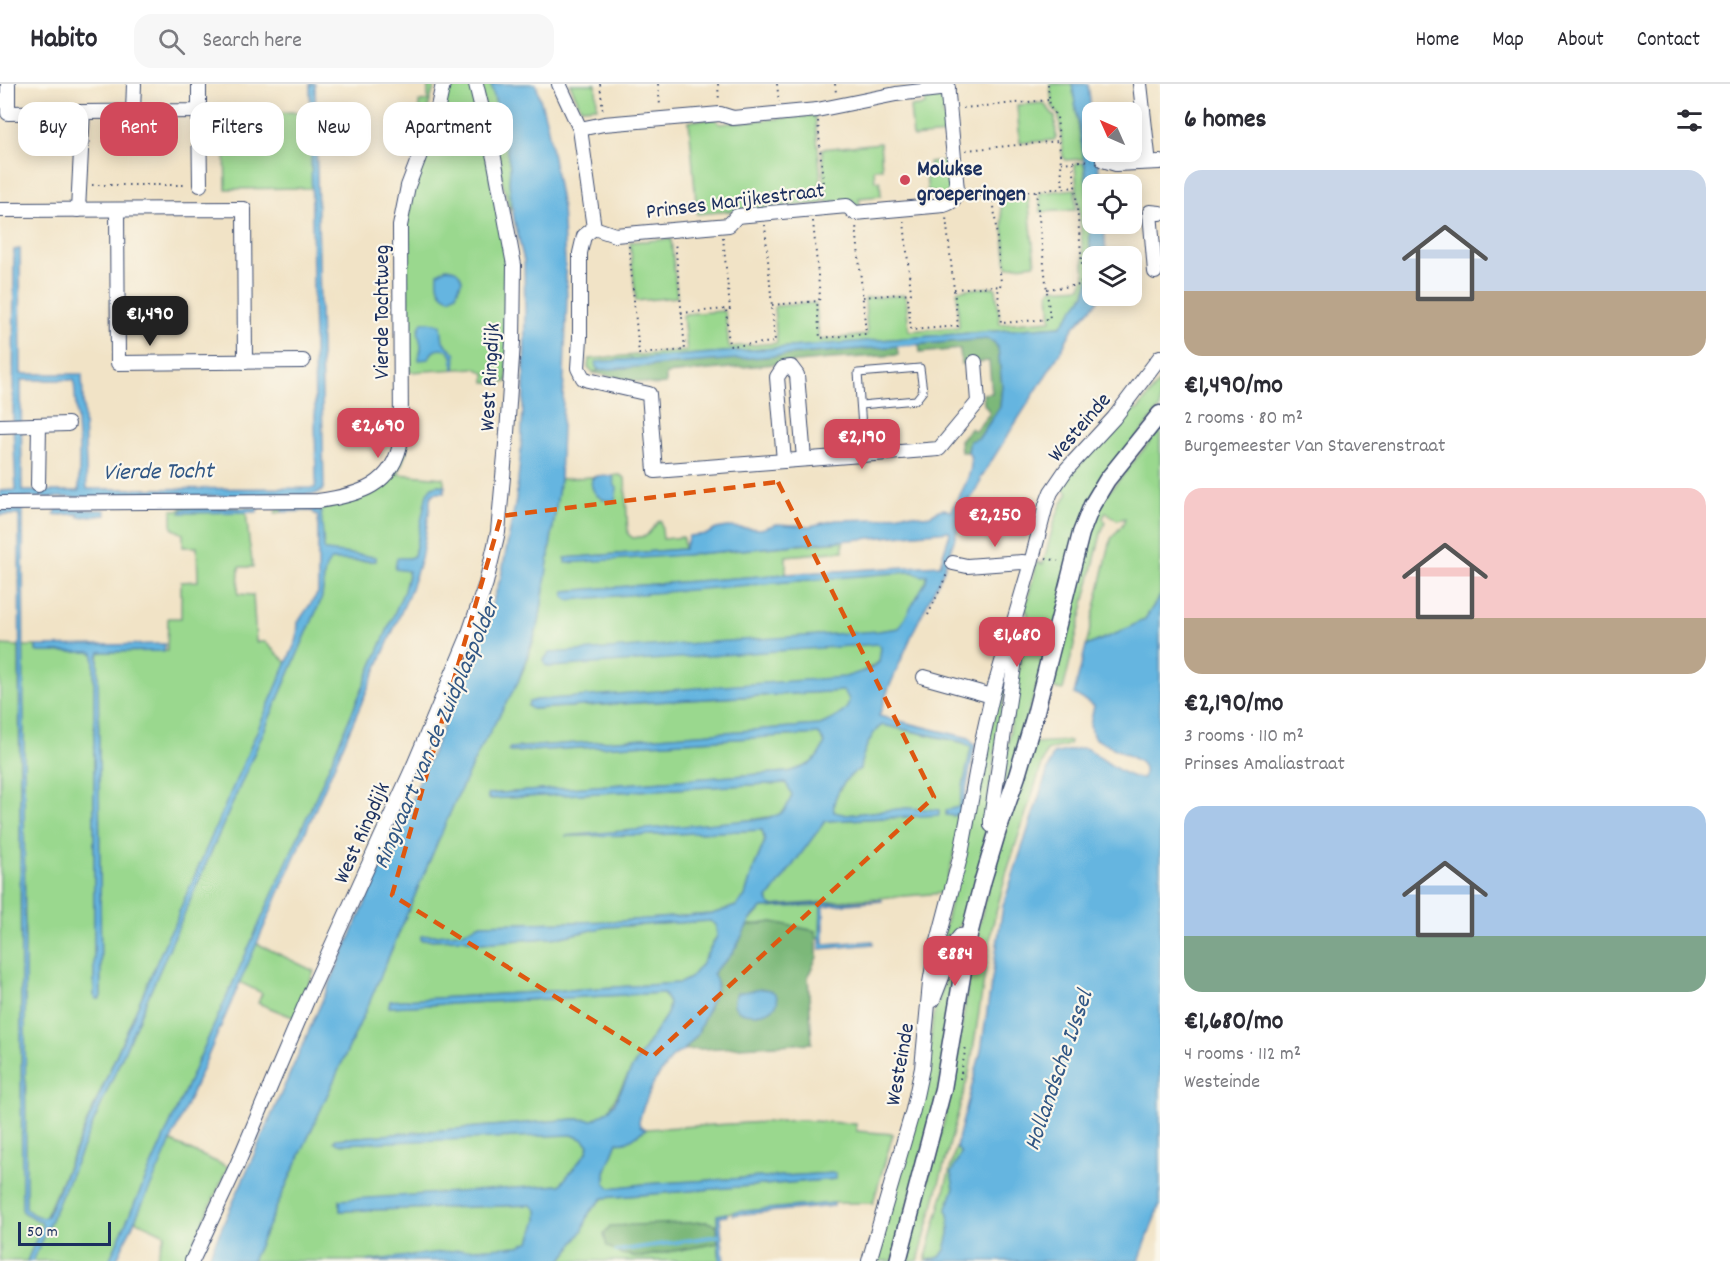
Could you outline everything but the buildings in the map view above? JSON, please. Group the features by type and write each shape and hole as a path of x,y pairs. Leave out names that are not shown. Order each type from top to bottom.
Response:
{"street":[{"path":"8,84 8,113 18,113"},
{"path":"133,102 134,84"},
{"path":"199,84 199,102"},
{"name":"Vierde Tochtweg","path":"0,503 318,501 367,489 384,476 395,460 401,440 400,226 408,186 438,107 443,84"},
{"name":"West Ringdijk","path":"192,1261 237,1165 308,998 414,765 467,639 486,583 498,532 507,433 513,342 514,265 494,158 476,84"},
{"path":"559,84 580,129 594,228 585,236 580,253 578,368 583,378 588,380 649,394 655,471 939,449 978,402 975,362"},
{"path":"1140,84 1154,159"},
{"path":"580,129 604,124 720,114 733,118 817,110 947,86 957,190 951,202"},
{"path":"78,210 81,156"},
{"path":"200,156 200,185"},
{"path":"1110,162 1116,164 1131,162"},
{"name":"Prinses Marijkestraat","path":"594,228 615,235 729,225 736,216 764,213 848,206 855,213 951,202"},
{"path":"0,210 244,209 245,362"},
{"path":"117,210 118,363 303,361"},
{"path":"1155,272 1150,212 1160,213"},
{"name":"Westeinde","path":"869,1261 913,1110 922,1068 936,949 961,854 992,696 1046,506 1051,492 1066,470 1114,418 1160,357"},
{"path":"784,461 777,377 783,368 791,367 797,375 804,459"},
{"path":"898,1261 943,1089 969,935 998,830 1035,715 1081,533 1092,505 1107,480 1160,414"},
{"path":"38,485 19,426 68,424"},
{"path":"953,562 967,566 1031,563"},
{"name":"Westeinde","path":"998,830 991,825 991,818 1016,652 1016,636 1011,631"},
{"path":"924,677 992,696"},
{"path":"929,1002 936,994 956,941 960,936 969,935"}],"lane":[{"path":"861,405 916,400 923,391 920,368 858,373 864,454"}],"path":[{"path":"600,84 604,124"},
{"path":"658,84 661,119"},
{"path":"718,84 720,114"},
{"path":"777,84 780,113"},
{"path":"1048,84 1050,107 1057,117 1063,188"},
{"path":"950,109 1049,100"},
{"path":"817,110 819,301 817,306 820,338 866,334 855,213"},
{"path":"954,152 1059,141"},
{"path":"1061,163 1081,161"},
{"path":"1047,289 1080,285 1083,276 1073,162"},
{"path":"80,185 200,185"},
{"path":"903,209 911,293 908,299 911,330 958,326 954,289 951,202 993,195 1076,187"},
{"path":"993,195 1001,283 998,292 1001,323 1050,319 1036,191"},
{"path":"726,309 729,346 775,342 764,213"},
{"path":"681,313 730,309 722,226"},
{"path":"628,234 639,354 685,350 674,229"},
{"path":"954,289 1000,287"},
{"path":"863,297 911,293"},
{"path":"772,305 819,301"},
{"path":"631,333 637,333"},
{"path":"928,615 953,562"}],"highlighted area":[{"path":"778,482 934,797 652,1057 392,895 501,516"}],"green space":[{"path":"428,84 435,84 430,102 419,102 428,101"},
{"path":"448,84 473,84 477,102 442,102"},
{"path":"479,84 491,84 496,102 483,102"},
{"path":"570,84 596,84 597,107 581,108"},
{"path":"1050,84 1072,84 1082,159 1066,160 1063,157 1059,116 1052,106"},
{"path":"924,94 936,96 944,103 947,111 942,113 945,117 946,134 913,137 910,107 925,105"},
{"path":"1044,103 1055,117 1056,137 1054,140 1020,143 1017,105"},
{"path":"284,112 296,112 296,156 312,156 313,188 226,189 225,156 284,156"},
{"path":"815,115 823,203 697,214 689,121 715,119 720,124"},
{"path":"880,143 882,168 874,169 875,181 880,181 881,196 859,198 860,205 858,206 852,200 826,202 822,149"},
{"path":"423,156 489,156 494,177 490,178 504,235 508,265 507,382 485,382 485,373 475,368 410,372 405,246 410,204"},
{"path":"496,156 508,156 510,167 510,212"},
{"path":"949,161 951,191 946,197 934,201 933,192 928,192 925,168 930,167 929,162"},
{"path":"1077,163 1084,163 1082,234 1090,234 1090,246 1082,246 1075,166"},
{"path":"1075,189 1076,210 1041,212 1039,193"},
{"path":"1028,196 1035,264 1007,267 1000,199"},
{"path":"671,239 677,297 636,301 630,242"},
{"path":"1082,284 1082,298 1061,326 597,362 596,367 599,370 594,373 588,367 589,359 687,351 683,316 685,314 725,312 729,347 777,343 774,308 776,306 816,304 819,340 867,335 866,298 904,295 909,331 959,327 957,292 959,290 994,287 1000,324 1051,320 1049,292 1051,289 1081,287"},
{"path":"987,339 994,342 998,348 1002,385 1000,407 979,438 970,441 968,452 961,452 960,440 971,428 975,431 990,413 984,404 983,394 992,393 989,361 961,364 960,349 920,353 919,344"},
{"path":"897,346 898,355 666,374 666,384 655,385 594,373 599,370"},
{"path":"1160,381 1160,408 1109,473 1045,659 999,811 1028,612 1025,609 1037,562 1043,564 1056,518 1068,493 1061,486 1131,407 1137,411"},
{"path":"1160,429 1160,596 1145,619 1086,646 1111,539 1125,518 1117,520 1106,512 1063,690 1047,687 1086,536 1100,503"},
{"path":"404,439 408,439 406,453 398,474 444,478 444,486 432,487 414,556 409,558 404,591 322,783 109,1261 33,1261 321,600 327,564 330,560 376,561 326,551 320,511 282,509 282,512 275,513 276,509 283,505 366,496 388,480"},
{"path":"620,475 625,478 628,534 633,538 646,536 661,521 663,539 683,537 684,549 565,558 684,555 843,541 843,551 786,556 786,574 565,591 913,572 922,576 928,574 926,581 900,628 879,631 878,644 881,648 879,662 837,686 528,706 532,709 844,691 849,702 843,712 820,725 510,748 508,751 511,752 819,734 825,743 815,760 788,772 488,794 488,799 786,783 792,795 787,808 781,815 650,835 762,830 765,840 745,896 736,906 712,914 621,921 481,924 461,933 421,937 421,940 464,939 480,943 561,937 606,927 711,921 716,926 717,936 701,965 690,978 680,983 390,1001 389,1007 663,993 669,1003 667,1014 632,1068 608,1111 593,1120 575,1119 336,1139 334,1141 572,1135 584,1140 589,1145 587,1152 560,1185 340,1201 340,1211 531,1205 537,1210 537,1220 530,1242 519,1246 367,1261 252,1261 369,1003 456,799 527,661 539,623 560,479"},
{"path":"182,506 258,508 183,509 246,510 253,567 239,567 238,594 253,595 256,642 265,642 287,663 176,923 169,934 46,1216 43,1218 26,1208 23,646 36,646 38,652 89,652 94,656 94,995 99,999 101,996 98,657 100,652 167,651 168,618 181,618 181,582 198,581 197,547 183,547 183,534 172,528 172,510 180,510"},
{"path":"0,645 19,646 22,1209 24,1213 41,1222 42,1226 27,1261 0,1261"},
{"path":"1006,665 1009,666 991,780 981,865 969,904 933,981 973,800"},
{"path":"883,725 968,744 971,748 959,807 946,810 962,811 960,831 944,893 770,905 768,898 825,821 909,817 907,808 846,815 833,810 838,792 850,776 860,769 868,744 875,732"},
{"path":"1070,741 1066,746 1046,752 1006,874 992,928 970,1069 918,1261 905,1261 944,1121 955,1072 972,957 989,883 1032,743"},
{"path":"821,905 820,939 817,938 815,931 773,922 746,926 763,908"},
{"path":"773,922 815,931 817,957 808,976 812,1043 684,1050 697,1035 716,989 717,982 713,973 737,946 746,926"},
{"path":"256,943 314,971 295,1018 258,1003 262,993 239,982"},
{"path":"961,946 940,1085 893,1261 872,1261 926,1084 933,1016 950,965"},
{"path":"800,1120 856,1124 856,1131 893,1134 873,1203 834,1203 727,1213 717,1215 717,1225 706,1222 604,1234 607,1246 621,1254 641,1257 718,1243 720,1261 561,1261 583,1230 589,1213 603,1198 836,1179 835,1173 610,1188 605,1183 605,1172 617,1142 629,1139 646,1129"},
{"path":"169,1141 228,1167 185,1261 155,1261 165,1234 135,1220"},
{"path":"956,1147 961,1153 952,1173 954,1188 947,1208 949,1234 945,1250 940,1257 925,1261"},
{"path":"706,1222 717,1225 718,1243 641,1257 621,1254 607,1246 604,1234 610,1226"}],"water":[{"path":"310,84 315,84 315,102 310,102"},
{"path":"491,84 536,84 547,124 562,208 567,297 560,479 539,623 518,682 478,753 456,799 369,1003 252,1261 207,1261 473,660 501,577 516,500 521,449 525,312 524,261 514,219 509,183 508,156 513,156 513,102 496,102"},
{"path":"1072,84 1088,84 1090,102 1082,102 1082,147"},
{"path":"311,156 317,156 324,486 322,491 315,494 0,498 0,491 16,490 13,425 14,250 20,249 21,374 82,374 87,489 315,488","holes":["21,380 74,380 79,491 22,491"]},
{"path":"1084,162 1098,162 1099,174 1086,174"},
{"path":"1090,234 1105,234 1105,246 1090,246"},
{"path":"446,268 457,271 462,280 456,294 450,298 443,294 438,285 438,273"},
{"path":"1082,298 1082,306 1093,306 1073,328 1058,356 980,479 966,507 942,574 915,628 879,716 969,738 975,746 962,811 954,816 946,815 946,810 959,807 970,746 962,742 883,725 875,732 862,758 860,769 845,781 837,793 834,812 846,815 907,808 939,810 939,815 825,821 768,899 770,905 773,906 882,900 824,906 824,944 873,941 873,944 820,949 821,905 763,908 757,913 748,924 734,950 713,973 717,982 716,989 697,1035 684,1050 673,1056 654,1082 639,1122 640,1126 646,1129 629,1141 617,1142 605,1172 605,1183 610,1188 835,1173 836,1179 603,1198 589,1213 583,1230 561,1261 367,1261 459,1250 519,1246 530,1241 537,1220 537,1210 531,1205 340,1211 340,1200 560,1185 587,1152 589,1145 572,1135 338,1144 334,1141 336,1139 575,1119 593,1120 608,1111 614,1104 632,1068 667,1014 669,1003 663,993 389,1007 390,1001 680,983 690,978 701,965 717,936 716,925 710,921 606,927 561,937 480,943 464,939 421,940 421,936 461,933 481,924 621,921 712,914 736,906 745,896 765,841 762,830 565,836 762,819 782,813 792,795 786,783 488,799 488,794 788,772 815,760 825,743 819,734 511,752 508,751 510,748 820,725 843,712 849,702 843,691 532,709 528,706 529,702 845,677 870,669 879,662 881,648 878,644 551,667 545,665 544,660 549,653 899,628 926,581 927,575 907,572 568,600 564,596 565,591 940,565 950,533 949,531 684,555 565,563 565,558 684,549 689,536 707,534 727,527 761,529 777,524 810,526 836,520 879,519 904,513 924,516 945,509 951,512 969,474 970,441 979,438 1000,407 1002,385 998,348 994,342 987,339 599,370 596,362 1061,326"},
{"path":"422,322 441,325 443,341 456,357 455,369 453,369 452,356 448,350 436,350 429,359 419,360 421,345 419,331"},
{"path":"613,476 617,488 615,500 605,500 594,492 592,478"},
{"path":"445,486 444,493 436,493 431,497 421,559 409,594 160,1166 116,1261 109,1261 322,783 404,591 409,571 395,569 397,558 414,556 427,493 432,487"},
{"path":"258,508 257,512 180,513 183,509"},
{"path":"57,509 105,510 106,515 79,517 78,514 54,515"},
{"path":"282,509 321,511 326,551 376,557 376,561 331,560 326,568 321,600 33,1261 27,1261 42,1226 41,1222 24,1213 22,1209 19,515 0,515 0,510 23,510 26,1208 43,1218 47,1216 169,934 176,923 297,639 298,622 318,593 318,517 312,511 282,512"},
{"name":"Hollandsche IJssel","path":"1160,596 1160,1203 1139,1261 926,1261 940,1257 945,1250 949,1234 947,1208 954,1188 951,1173 961,1153 956,1147 981,1051 1003,906 1053,754 1081,748 1088,749 1130,776 1143,778 1144,769 1139,761 1094,738 1090,725 1094,706 1074,694 1086,646 1145,619"},
{"path":"165,644 164,651 100,652 98,657 101,996 100,999 96,999 94,995 94,656 89,652 38,652 36,646"},
{"path":"762,989 771,991 777,998 776,1005 771,1010 752,1014 736,1009 734,1002 737,993"},
{"path":"834,1203 834,1206 733,1215 733,1212"},
{"path":"727,1213 727,1216 720,1217 724,1261 720,1261 717,1215"}],"waterway":[{"path":"616,1251 718,1236"}],"place":[{"name":"Molukse groeperingen","path":"905,180"}],"water label":[{"name":"Vierde Tocht","path":"158,470"},
{"name":"Ringvaart van de Zuidplaspolder","path":"435,733"}]}
